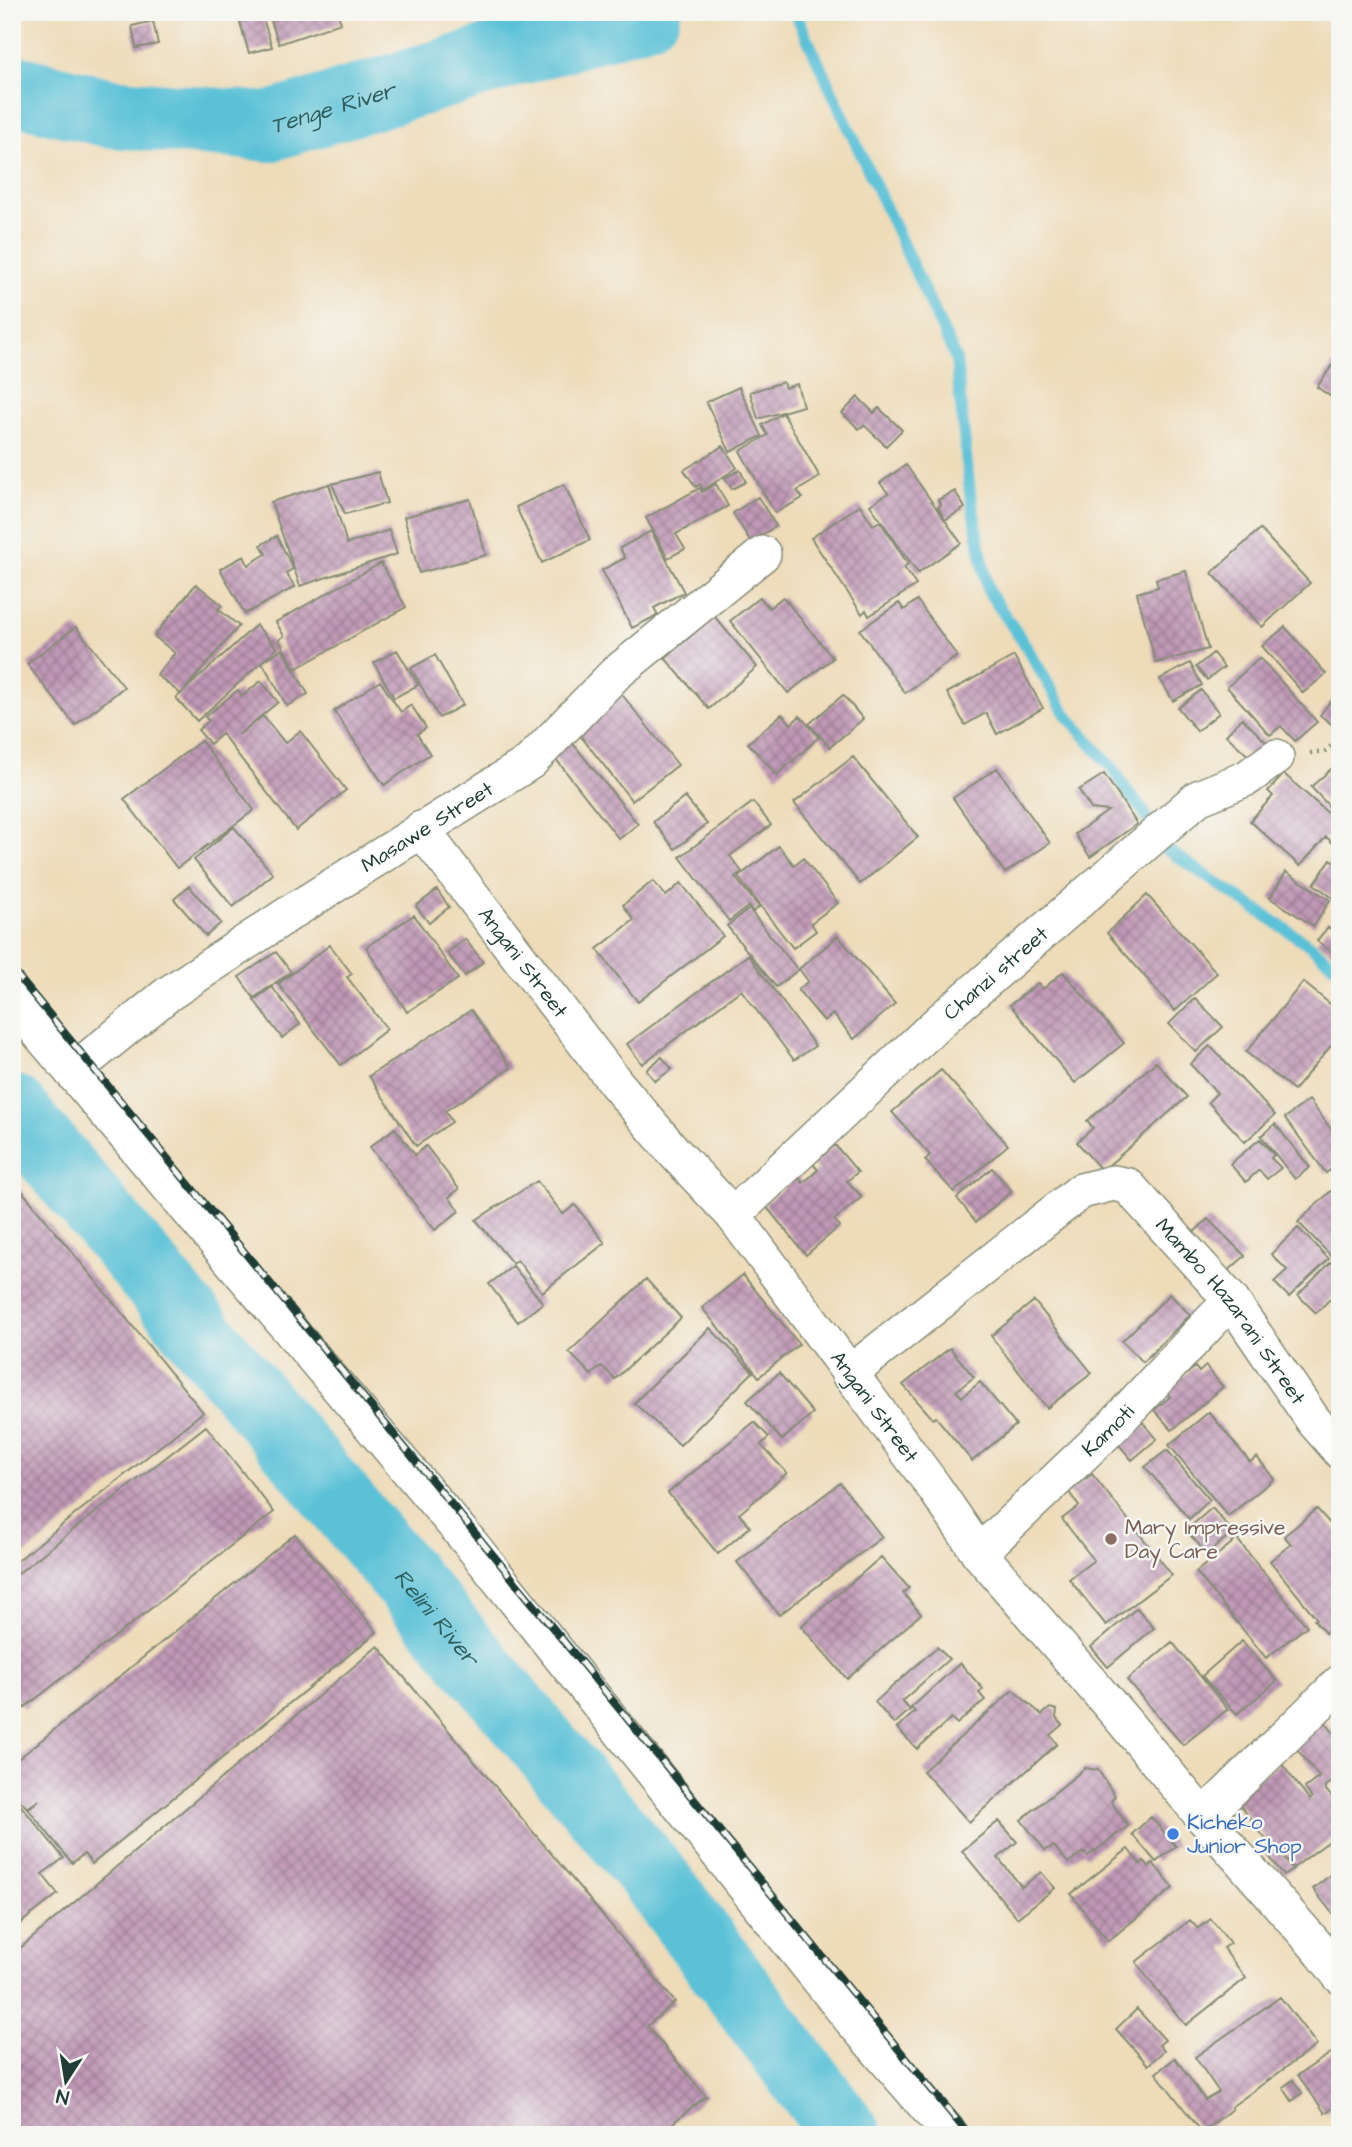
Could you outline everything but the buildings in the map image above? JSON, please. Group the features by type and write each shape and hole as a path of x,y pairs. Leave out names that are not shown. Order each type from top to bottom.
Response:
{"street":[{"name":"Masawe Street","path":"72,1072 168,994 421,829 530,762 615,674 763,554"},
{"name":"Chanzi street","path":"733,1215 940,1021 1198,798 1247,778 1276,757"},
{"name":"Angani Street","path":"421,829 615,1082 674,1152 733,1215 934,1487 979,1553 1340,1976"},
{"path":"12,1001 470,1543 850,2018 951,2135"},
{"name":"Mambo Hazarani Street","path":"849,1374 1081,1191 1113,1183 1128,1186 1231,1300 1313,1420 1340,1451"},
{"name":"Kamoti","path":"979,1553 1112,1427 1231,1300"},
{"path":"1203,1817 1340,1683"}],"waterway":[{"name":"Tenge River","path":"12,89 110,113 268,127 646,12"},
{"path":"795,12 956,359 970,493 988,591 1026,646 1067,716 1115,771 1128,793 1143,810 1154,835 1166,849 1308,944 1340,970"},
{"name":"Relini River","path":"12,1109 654,1877 847,2135"}],"railway":[{"path":"12,969 969,2135"}],"place":[{"name":"Mary Impressive Day Care","path":"1111,1539"},
{"name":"Kicheko Junior Shop","path":"1173,1834"}]}
